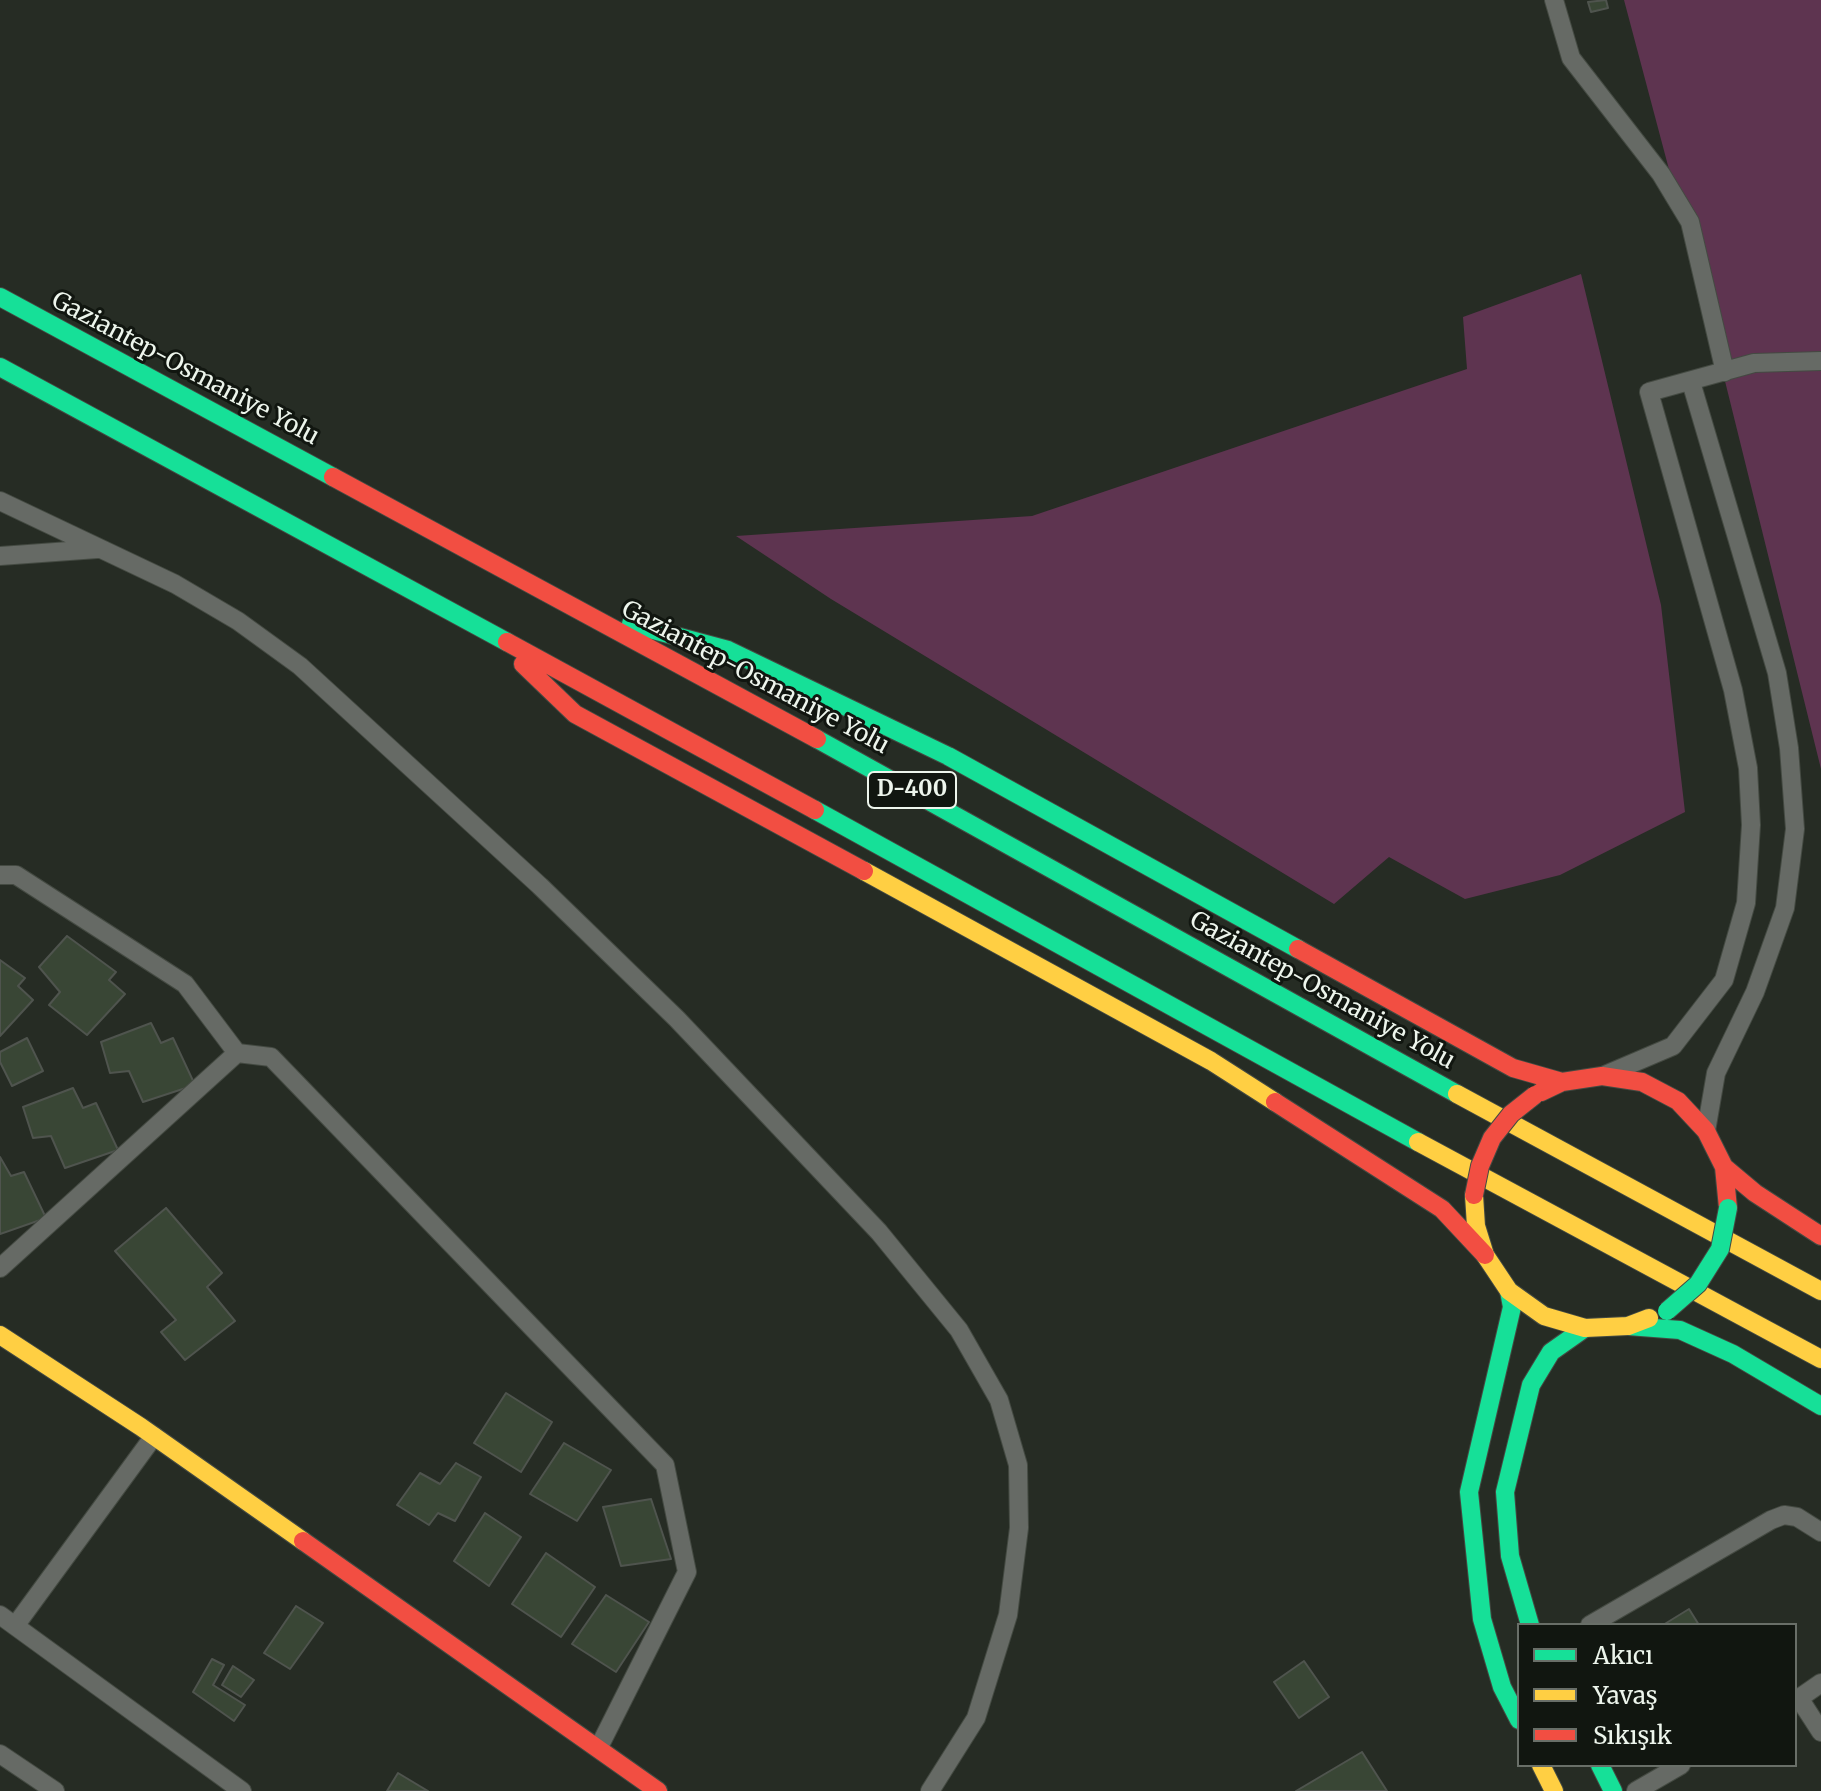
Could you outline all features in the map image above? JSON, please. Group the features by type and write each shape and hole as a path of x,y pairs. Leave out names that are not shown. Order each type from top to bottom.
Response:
{"main road":[{"name":"Gaziantep-Osmaniye Yolu","path":"0,297 886,776 1610,1179 1821,1291"},
{"name":"D-400","path":"0,367 1581,1232 1821,1359"},
{"path":"577,609 728,650 756,663 948,756 1513,1068 1562,1082"},
{"path":"492,634 575,714 1211,1061 1442,1209 1485,1255 1509,1291 1544,1316 1585,1328 1628,1326 1680,1330 1733,1354 1821,1406"},
{"path":"1485,1255 1476,1226 1474,1195 1480,1166 1492,1138 1511,1114 1535,1095 1562,1082 1602,1076 1642,1082 1678,1101 1706,1131 1724,1167 1728,1208 1720,1249 1698,1284 1667,1311 1628,1326"},
{"path":"1724,1167 1755,1193 1821,1236"},
{"path":"1509,1291 1512,1307 1469,1492 1471,1538 1482,1619 1502,1687 1517,1716"},
{"path":"1529,1623 1510,1556 1505,1492 1531,1385 1551,1352 1585,1328"},
{"path":"0,1335 154,1436 658,1791"},
{"path":"1542,1767 1554,1791"},
{"path":"1601,1767 1613,1791"}],"street":[{"path":"1554,0 1571,58 1661,174 1690,222 1725,372"},
{"path":"1602,1076 1673,1046 1724,980 1746,903 1751,825 1748,768 1733,690 1649,392 1754,363 1821,361"},
{"path":"1691,382 1777,673 1789,748 1795,829 1785,908 1755,992 1716,1073 1706,1131"},
{"path":"0,501 213,606 300,666 540,886 677,1019 879,1232 959,1330 999,1400 1018,1465 1019,1528 1008,1615 976,1718 930,1791"},
{"path":"0,556 100,549"},
{"path":"0,875 16,875 185,984 237,1053 271,1057 665,1465 687,1572 599,1747"},
{"path":"0,1268 237,1053"},
{"path":"154,1436 8,1620 242,1791"},
{"path":"1593,1623 1771,1520 1784,1515 1797,1517 1821,1532"},
{"path":"1821,1683 1797,1699 1821,1732"},
{"path":"0,1754 55,1791"},
{"path":"1636,1791 1678,1767"}],"shaded area":[{"path":"1624,0 1821,0 1821,769 1722,369"},
{"path":"1581,274 1661,605 1685,812 1560,875 1465,899 1389,857 1334,904 831,599 736,536 1032,516 1467,369 1463,317"}],"building":[{"path":"1606,0 1608,8 1591,12 1588,2"},
{"path":"67,936 116,972 109,980 125,994 87,1035 49,1005 60,992 39,967"},
{"path":"0,960 25,978 18,986 33,1000 0,1036"},
{"path":"151,1023 161,1043 173,1038 195,1085 143,1102 129,1071 110,1073 101,1042"},
{"path":"27,1038 43,1071 12,1086 0,1062 0,1052"},
{"path":"73,1088 83,1108 96,1103 118,1150 65,1168 51,1136 33,1138 23,1107"},
{"path":"0,1157 11,1176 24,1172 46,1218 0,1234"},
{"path":"166,1208 222,1273 207,1287 235,1321 185,1360 161,1332 176,1320 115,1251"},
{"path":"506,1393 552,1422 521,1472 474,1443"},
{"path":"564,1443 611,1470 577,1521 530,1494"},
{"path":"456,1463 481,1477 455,1521 438,1513 429,1525 397,1505 420,1473 440,1484"},
{"path":"651,1499 671,1559 621,1566 603,1507"},
{"path":"485,1513 521,1537 489,1586 454,1561"},
{"path":"546,1553 595,1587 561,1637 512,1604"},
{"path":"606,1595 649,1622 616,1672 572,1644"},
{"path":"296,1606 323,1623 290,1669 264,1653"},
{"path":"1689,1609 1698,1623 1666,1623"},
{"path":"212,1659 224,1665 213,1685 245,1705 234,1721 193,1692"},
{"path":"1304,1661 1329,1697 1299,1718 1274,1682"},
{"path":"233,1666 254,1680 241,1697 222,1685"},
{"path":"1362,1752 1387,1791 1296,1791"},
{"path":"398,1773 428,1791 387,1791"}],"traffic: fast":[{"path":"0,297 333,477"},
{"path":"0,367 507,642"},
{"path":"631,624 728,650 948,756 1298,949"},
{"path":"817,739 1457,1094"},
{"path":"815,810 1418,1142"},
{"path":"1667,1311 1698,1284 1720,1249 1728,1208"},
{"path":"1509,1291 1512,1307 1469,1492 1482,1619 1502,1687 1517,1716"},
{"path":"1628,1326 1680,1330 1733,1354 1821,1406"},
{"path":"1529,1623 1510,1556 1505,1492 1531,1385 1551,1352 1585,1328"},
{"path":"1601,1767 1613,1791"}],"traffic: slow":[{"path":"864,871 1211,1061 1275,1102"},
{"path":"1457,1094 1821,1291"},
{"path":"1418,1142 1821,1359"},
{"path":"1474,1195 1476,1226 1485,1255 1509,1291 1544,1316 1585,1328 1628,1326 1649,1318"},
{"path":"0,1335 141,1427 303,1541"},
{"path":"1542,1767 1554,1791"}],"traffic: jam":[{"path":"333,477 817,739"},
{"path":"507,642 815,810"},
{"path":"523,664 575,714 864,871"},
{"path":"1298,949 1513,1068 1562,1082"},
{"path":"1541,1092 1562,1082 1602,1076 1642,1082 1678,1101 1706,1131 1724,1167 1728,1208"},
{"path":"1474,1195 1480,1166 1492,1138 1511,1114 1535,1095"},
{"path":"1275,1102 1442,1209 1485,1255"},
{"path":"1724,1167 1755,1193 1821,1236"},
{"path":"303,1541 658,1791"}]}
